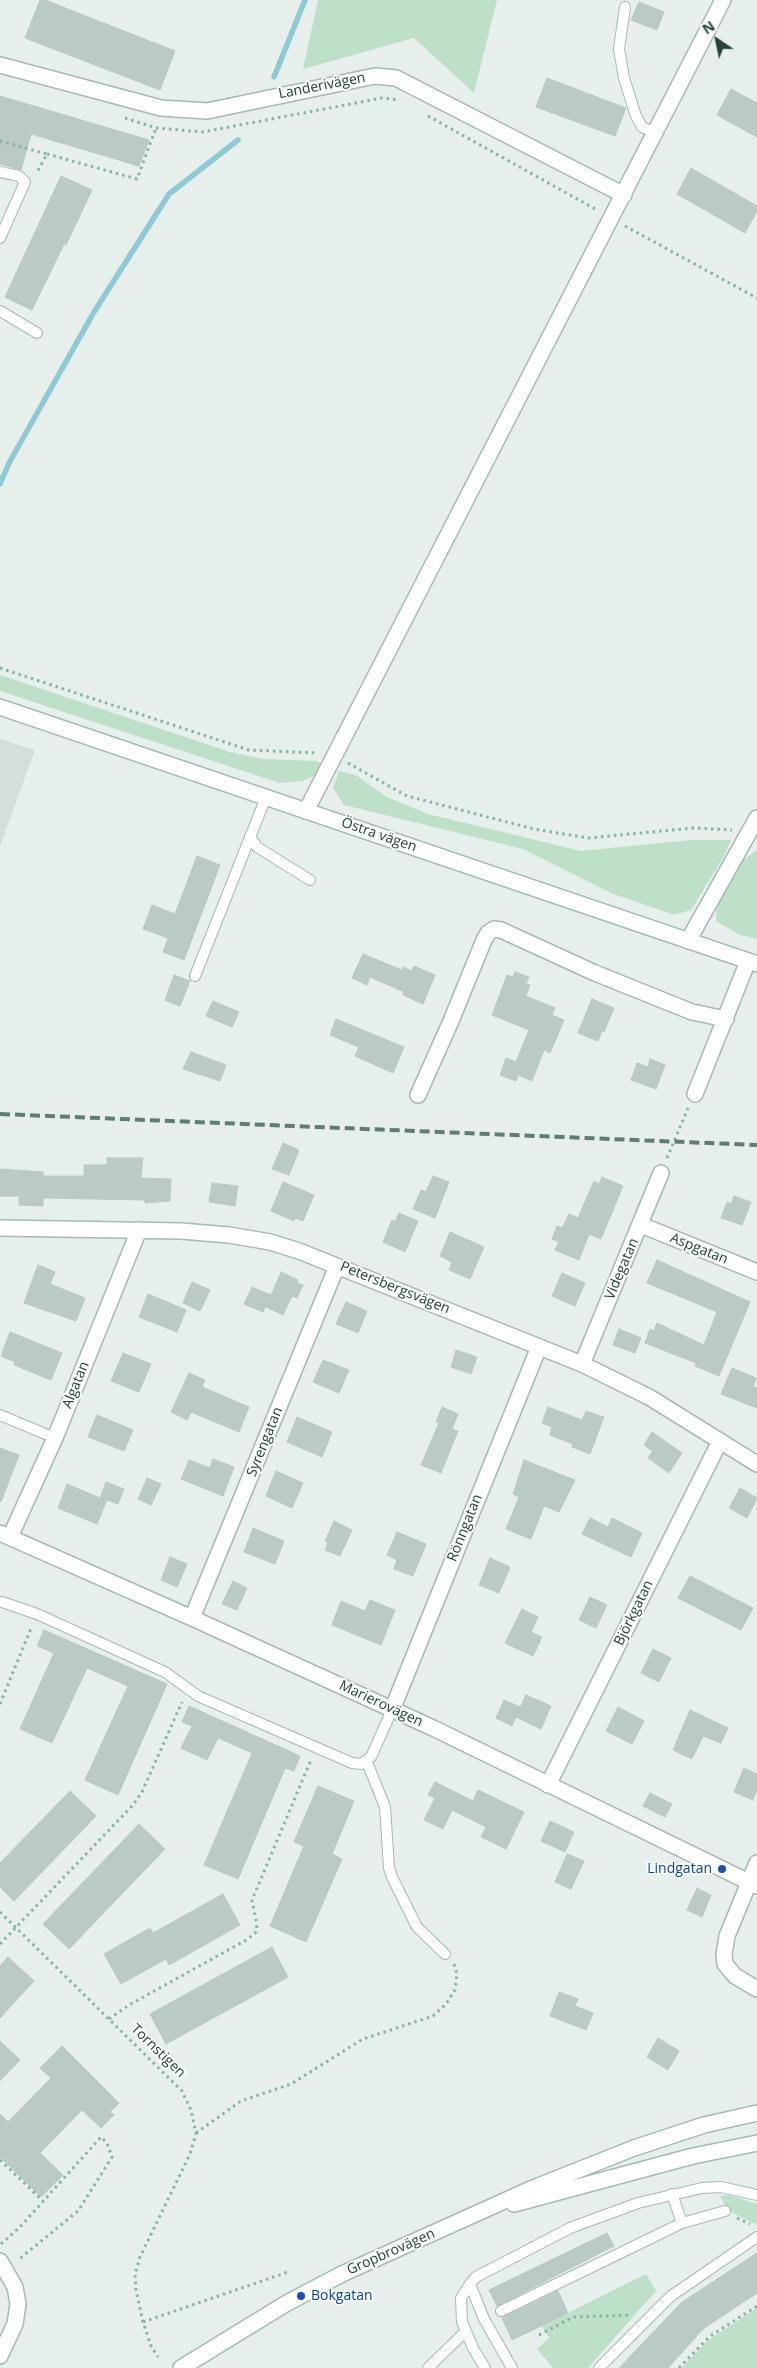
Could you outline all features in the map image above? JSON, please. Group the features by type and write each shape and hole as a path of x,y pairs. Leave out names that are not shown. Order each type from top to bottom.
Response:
{"street":[{"path":"306,811 333,755 624,195 722,0"},
{"name":"Landerivägen","path":"0,65 161,108 207,111 375,76 396,78 624,195"},
{"name":"Östra vägen","path":"0,707 753,962"},
{"path":"688,941 752,835 757,818"},
{"path":"418,1094 451,1021 484,940 488,932 494,929 501,930 595,973 692,1012 726,1019"},
{"path":"695,1094 726,1019 753,962"},
{"name":"Videgatan","path":"582,1364 663,1168"},
{"name":"Aspgatan","path":"641,1225 757,1272"},
{"name":"Petersbergsvägen","path":"0,1228 139,1230 229,1235 270,1242 337,1266 582,1364 649,1397 757,1464"},
{"name":"Algatan","path":"5,1535 55,1438 139,1230"},
{"name":"Syrengatan","path":"192,1618 337,1266"},
{"name":"Rönngatan","path":"392,1710 539,1347"},
{"name":"Björkgatan","path":"548,1785 720,1441"},
{"name":"Marierovägen","path":"5,1535 392,1710 753,1884"},
{"path":"757,1863 753,1884 727,1936 724,1954 725,1964 735,1976 757,1989"},
{"name":"Gropbrovägen","path":"181,2368 286,2303 342,2274 533,2188 634,2148 704,2125 757,2113"},
{"name":"Gropbrovägen","path":"474,2215 693,2156 757,2143"},
{"path":"0,2356 16,2324 18,2304 14,2287 3,2265"}],"lane":[{"path":"625,7 619,49 624,78 636,116 642,127 655,133"},
{"path":"0,172 19,176 25,182 0,238"},
{"path":"0,311 37,333"},
{"path":"195,976 266,797"},
{"path":"250,836 257,847 310,880"},
{"path":"0,1415 55,1438"},
{"path":"2,1602 37,1614 165,1672 198,1696 352,1763 361,1764 367,1762 392,1710"},
{"path":"367,1762 385,1807 389,1868 392,1877 417,1927 445,1954"},
{"path":"485,2368 465,2332 460,2310 461,2298 476,2277 570,2228 638,2203 702,2188 721,2187 757,2195"},
{"path":"672,2194 682,2223"},
{"path":"501,2311 682,2223 724,2211"},
{"path":"599,2368 647,2317 692,2279 757,2237"},
{"path":"470,2284 484,2319 512,2368"},
{"path":"428,2368 465,2332"}],"path":[{"path":"116,115 156,128 179,132 203,132 382,98 402,101"},
{"path":"427,115 757,298"},
{"path":"0,141 137,179 156,128"},
{"path":"25,182 39,172 46,154"},
{"path":"0,668 249,750 309,752 333,755 407,796 534,829 588,838 694,828 752,835"},
{"path":"663,1168 682,1123"},
{"path":"0,1704 37,1614"},
{"path":"0,1944 133,1805 142,1792 188,1688"},
{"path":"109,2019 248,1939 256,1932 257,1925 252,1900 316,1748"},
{"name":"Tornstigen","path":"0,1912 182,2091 191,2110 196,2134 184,2171 140,2257 136,2274 136,2290 142,2322 151,2346 158,2357"},
{"path":"196,2134 240,2100 291,2084 363,2039 422,2020 438,2012 451,1998 457,1982 454,1964 445,1954"},
{"path":"0,2245 20,2227 101,2137 107,2143 112,2157 78,2211 3,2265"},
{"path":"0,2160 43,2201"},
{"path":"724,2211 757,2228"},
{"path":"142,2322 288,2272"},
{"path":"679,2368 709,2337 757,2306"},
{"path":"539,2335 573,2318 622,2314 647,2317"}],"shaded area":[{"path":"0,739 35,750 0,846"}],"green space":[{"path":"318,0 497,0 474,93 414,38 303,69"},
{"path":"0,675 230,752 263,759 316,761 323,764 316,775 303,781 280,783 0,691"},
{"path":"339,771 356,775 385,796 428,814 581,851 690,840 731,840 723,858 691,910 674,915 611,893 523,849 344,805 333,788"},
{"path":"757,850 757,939 740,935 716,921 717,895 743,860"},
{"path":"729,2195 757,2204 757,2225 727,2210 720,2196"},
{"path":"646,2274 656,2291 588,2368 553,2368 537,2349 549,2338 542,2326"},
{"path":"757,2308 757,2368 682,2368 707,2341"}],"building":[{"path":"40,0 45,0 175,51 160,90 25,38"},
{"path":"639,2 664,12 657,30 631,20"},
{"path":"547,78 626,108 615,136 536,107"},
{"path":"731,89 757,103 757,137 717,115"},
{"path":"0,96 149,140 139,166 31,134 21,170 0,164"},
{"path":"691,168 757,206 757,211 745,233 677,194"},
{"path":"61,176 92,190 32,310 5,297"},
{"path":"197,856 220,865 184,960 163,952 168,938 143,929 152,905 175,914"},
{"path":"363,954 402,970 403,967 412,971 414,966 435,975 423,1004 403,995 404,992 370,977 367,985 352,978"},
{"path":"515,972 529,977 526,983 530,985 526,996 555,1008 552,1015 564,1020 550,1053 544,1050 532,1081 518,1075 516,1081 500,1075 506,1058 516,1062 529,1030 492,1015 507,975 513,977"},
{"path":"174,975 190,981 180,1006 165,1000"},
{"path":"592,999 614,1008 598,1041 578,1033"},
{"path":"213,1001 239,1012 232,1027 206,1016"},
{"path":"336,1019 404,1047 393,1073 355,1056 359,1047 330,1035"},
{"path":"191,1052 226,1065 220,1081 183,1069"},
{"path":"650,1059 665,1065 656,1089 631,1080 637,1063 648,1067"},
{"path":"283,1143 299,1150 289,1175 272,1169"},
{"path":"107,1158 143,1158 141,1178 171,1179 170,1201 145,1203 145,1200 43,1198 43,1206 19,1205 19,1196 0,1196 0,1169 43,1172 43,1176 84,1176 84,1165 107,1165"},
{"path":"433,1176 449,1182 435,1218 413,1209 421,1190 426,1192"},
{"path":"602,1177 623,1186 601,1239 589,1234 579,1260 555,1250 559,1242 552,1239 557,1226 562,1228 569,1214 578,1218 594,1181 599,1184"},
{"path":"283,1182 314,1195 303,1221 295,1218 294,1221 271,1211"},
{"path":"212,1183 238,1186 235,1206 209,1202"},
{"path":"734,1196 751,1202 742,1225 721,1218 727,1202 731,1204"},
{"path":"399,1213 418,1221 405,1252 383,1242 392,1220 395,1222"},
{"path":"450,1232 484,1247 470,1279 449,1270 452,1262 440,1256"},
{"path":"657,1260 750,1302 719,1376 695,1366 696,1363 645,1343 650,1329 654,1331 657,1323 704,1345 717,1312 647,1283"},
{"path":"38,1265 55,1272 50,1284 85,1298 76,1321 24,1303"},
{"path":"281,1272 298,1280 297,1283 303,1285 297,1298 292,1296 283,1315 266,1307"},
{"path":"562,1273 585,1283 575,1306 552,1296"},
{"path":"192,1282 210,1290 200,1311 183,1303"},
{"path":"252,1287 271,1295 263,1312 244,1304"},
{"path":"148,1294 186,1310 177,1332 139,1317"},
{"path":"346,1302 367,1311 358,1333 336,1324"},
{"path":"619,1329 641,1338 635,1353 613,1345"},
{"path":"10,1332 62,1353 51,1380 14,1365 15,1362 1,1356"},
{"path":"456,1350 477,1357 471,1374 451,1367"},
{"path":"123,1353 151,1364 139,1392 111,1381"},
{"path":"323,1360 349,1370 339,1393 313,1382"},
{"path":"732,1368 756,1378 753,1387 757,1388 757,1408 721,1394"},
{"path":"189,1373 205,1380 202,1387 249,1407 239,1432 191,1412 187,1420 171,1412"},
{"path":"442,1407 458,1414 452,1429 458,1431 441,1473 421,1465 439,1423 436,1422"},
{"path":"548,1407 582,1420 586,1411 604,1417 590,1454 572,1447 573,1444 550,1435 552,1427 542,1423"},
{"path":"97,1415 133,1430 124,1451 88,1437"},
{"path":"297,1417 332,1432 322,1457 287,1442"},
{"path":"652,1432 682,1453 669,1473 648,1458 653,1451 644,1445"},
{"path":"0,1448 19,1455 1,1502 0,1501"},
{"path":"213,1459 234,1467 223,1496 181,1479 189,1460 210,1468"},
{"path":"524,1460 575,1480 559,1512 544,1506 531,1539 506,1529 519,1497 513,1494"},
{"path":"276,1471 303,1483 292,1508 266,1496"},
{"path":"147,1478 161,1484 151,1505 138,1499"},
{"path":"106,1482 124,1489 118,1504 107,1500 97,1524 58,1508 67,1484 100,1498"},
{"path":"740,1488 757,1498 747,1518 729,1508"},
{"path":"590,1518 608,1527 612,1518 642,1533 631,1557 582,1534"},
{"path":"334,1521 352,1530 340,1556 325,1550 328,1543 325,1541"},
{"path":"253,1528 284,1541 275,1564 244,1552"},
{"path":"397,1532 426,1544 413,1576 394,1569 397,1560 387,1555"},
{"path":"170,1557 187,1564 177,1587 161,1580"},
{"path":"490,1558 510,1567 499,1593 479,1585"},
{"path":"690,1576 753,1608 741,1630 678,1598"},
{"path":"233,1581 247,1588 237,1610 222,1604"},
{"path":"590,1597 607,1605 596,1628 579,1620"},
{"path":"370,1600 395,1610 381,1645 332,1625 341,1601 365,1611"},
{"path":"522,1609 538,1617 531,1632 542,1637 533,1656 505,1643"},
{"path":"44,1630 167,1684 118,1795 85,1780 128,1686 87,1668 52,1743 20,1729 54,1653 37,1646"},
{"path":"653,1649 671,1658 659,1682 641,1673"},
{"path":"526,1695 551,1706 541,1729 516,1717"},
{"path":"504,1700 520,1707 512,1726 496,1718"},
{"path":"189,1706 300,1756 294,1771 285,1768 238,1879 204,1865 252,1753 218,1738 207,1760 181,1748 192,1726 182,1722"},
{"path":"618,1707 644,1721 632,1744 606,1731"},
{"path":"690,1710 728,1728 721,1743 703,1736 692,1759 673,1750"},
{"path":"744,1768 757,1774 757,1789 753,1800 734,1792"},
{"path":"435,1782 473,1801 478,1790 524,1812 506,1849 481,1837 486,1827 452,1810 443,1829 424,1820 435,1798 428,1795"},
{"path":"318,1786 354,1801 332,1854 342,1859 306,1942 270,1926 304,1846 294,1842"},
{"path":"70,1791 96,1816 14,1901 0,1887 0,1863"},
{"path":"650,1793 672,1804 665,1817 643,1806"},
{"path":"550,1821 574,1832 565,1852 541,1841"},
{"path":"139,1824 165,1849 69,1949 43,1924"},
{"path":"567,1854 584,1861 571,1889 555,1882"},
{"path":"697,1888 711,1895 702,1917 687,1910"},
{"path":"223,1894 240,1925 169,1965 166,1959 121,1984 104,1954 150,1928 153,1933"},
{"path":"272,1947 288,1977 166,2044 150,2014"},
{"path":"8,1957 34,1981 0,2018 0,1966"},
{"path":"559,1992 578,1999 575,2006 593,2013 586,2030 550,2016"},
{"path":"658,2038 679,2051 668,2070 647,2057"},
{"path":"0,2041 20,2060 0,2081"},
{"path":"62,2046 119,2103 110,2112 114,2115 101,2128 82,2110 40,2153 63,2175 41,2197 0,2157 0,2114 8,2122 51,2078 40,2068"},
{"path":"607,2233 614,2246 497,2306 489,2290"},
{"path":"757,2253 757,2293 703,2329 668,2368 619,2368 682,2302"},
{"path":"558,2291 568,2313 512,2340 502,2318"}],"waterway":[{"path":"274,77 305,0"},
{"path":"0,484 9,463 94,312 169,194 238,140"}],"railway":[{"path":"0,1114 757,1145"}],"place":[{"name":"Lindgatan","path":"722,1869"},
{"name":"Bokgatan","path":"301,2296"}]}
